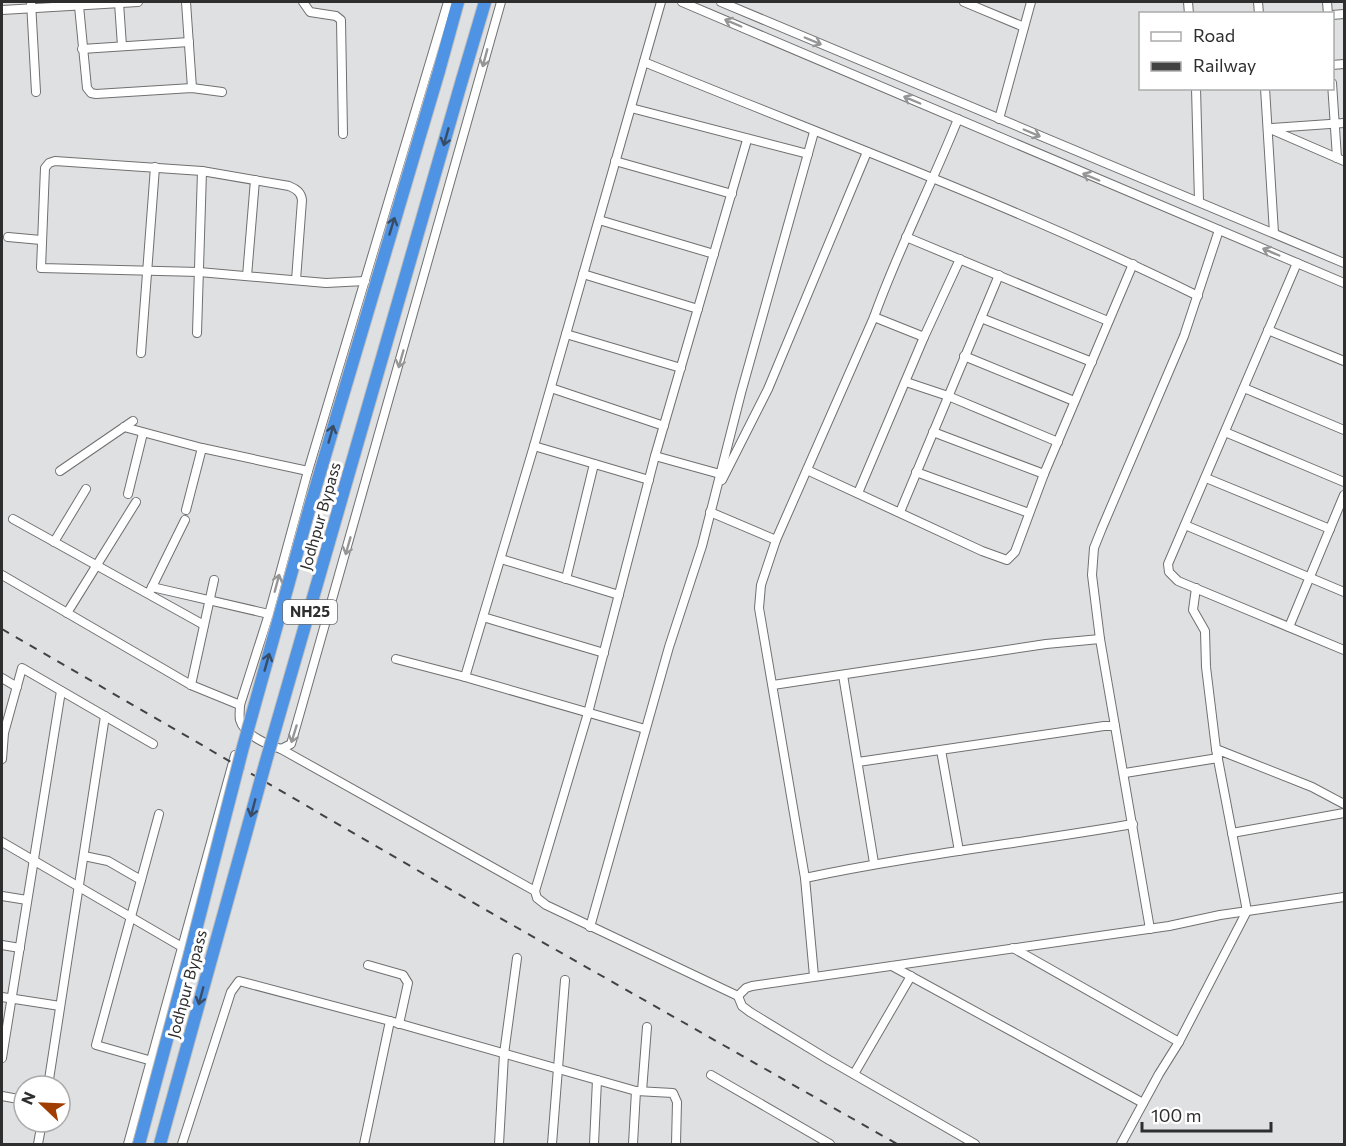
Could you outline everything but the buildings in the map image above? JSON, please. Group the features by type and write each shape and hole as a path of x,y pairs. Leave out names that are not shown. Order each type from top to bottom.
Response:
{"highway":[{"path":"139,1144 243,747 458,2"},
{"name":"Jodhpur Bypass","path":"160,1144 266,761 485,2"}],"street":[{"path":"2,10 31,5 79,6 138,2"},
{"path":"186,2 192,88"},
{"path":"303,2 310,12 336,16 341,20 343,134"},
{"path":"448,2 308,471 269,614 240,705 240,719 252,735 535,891"},
{"path":"281,749 291,744 302,709 501,2"},
{"path":"465,677 534,446 661,2"},
{"path":"682,2 1344,283"},
{"path":"721,2 1344,262"},
{"path":"964,2 1024,27"},
{"path":"999,119 1031,2"},
{"path":"119,3 122,46"},
{"path":"31,5 36,92"},
{"path":"79,6 87,88 91,93 192,88 222,93"},
{"path":"82,49 189,42"},
{"path":"644,62 934,179 1133,264 1198,296"},
{"path":"1196,90 1199,201"},
{"path":"1265,90 1274,232"},
{"path":"1268,128 1341,159 1340,124 1334,90"},
{"path":"631,108 808,154"},
{"path":"814,976 805,878 759,608 761,585 776,540 958,119"},
{"path":"1268,128 1340,124"},
{"path":"590,927 669,647 702,546 814,132"},
{"path":"747,140 655,456 588,713 535,891 537,898 546,905 738,996 742,1006 750,1012 975,1144"},
{"path":"715,494 768,389 867,152"},
{"path":"296,280 302,195 289,186 202,171 55,160 49,163 44,174 41,268 199,272 326,283 366,281"},
{"path":"615,161 732,194"},
{"path":"141,353 155,167"},
{"path":"197,333 202,171"},
{"path":"247,276 255,180"},
{"path":"598,220 714,254"},
{"path":"1150,929 1125,773 1100,639 1092,575 1094,548 1184,336 1219,230"},
{"path":"8,237 41,240"},
{"path":"906,237 1108,321"},
{"path":"858,493 924,337 960,260"},
{"path":"1297,263 1168,564 1169,572 1178,581 1344,650"},
{"path":"807,470 1006,560 1015,552 1044,474 1133,264"},
{"path":"583,274 698,309"},
{"path":"900,512 999,275"},
{"path":"874,317 924,337"},
{"path":"981,318 1092,362"},
{"path":"1268,330 1344,361"},
{"path":"566,334 681,368"},
{"path":"964,356 1074,401"},
{"path":"906,382 948,396 1058,442"},
{"path":"550,388 664,426"},
{"path":"1244,388 1344,430"},
{"path":"60,471 133,421"},
{"path":"124,427 202,448 308,471"},
{"path":"128,494 143,432"},
{"path":"933,432 1044,474"},
{"path":"1225,432 1344,482"},
{"path":"534,446 649,480"},
{"path":"186,510 202,448"},
{"path":"655,456 720,474"},
{"path":"566,579 594,464"},
{"path":"916,472 1029,513"},
{"path":"1206,478 1330,529"},
{"path":"54,542 86,489"},
{"path":"1289,627 1344,495"},
{"path":"67,613 136,502"},
{"path":"710,512 776,540"},
{"path":"13,519 97,566 150,591 204,625"},
{"path":"150,591 185,520"},
{"path":"1185,525 1344,592"},
{"path":"501,559 619,595"},
{"path":"2,575 191,685 240,705"},
{"path":"191,685 214,580"},
{"path":"1121,1144 1179,1042 1246,911 1217,754 1206,668 1205,631 1193,610 1196,588"},
{"path":"150,591 269,614"},
{"path":"483,617 604,653"},
{"path":"772,685 1100,639"},
{"path":"396,659 645,729"},
{"path":"2,759 3,732 22,668 153,744"},
{"path":"843,675 874,863"},
{"path":"2,678 17,687"},
{"path":"2,1058 2,1046 61,691"},
{"path":"50,1074 105,716"},
{"path":"128,1144 243,726"},
{"path":"858,762 1115,726"},
{"path":"942,750 959,851"},
{"path":"1125,773 1217,754 1312,787 1344,804"},
{"path":"1232,833 1344,813"},
{"path":"152,1061 96,1045 159,814"},
{"path":"805,878 874,863 1054,838 1133,824"},
{"path":"2,842 182,947"},
{"path":"84,856 108,861 141,880"},
{"path":"2,896 27,900"},
{"path":"738,996 746,988 752,986 1150,929 1246,911 1344,897"},
{"path":"2,945 20,948"},
{"path":"1012,948 1179,1042"},
{"path":"499,1144 504,1054 517,958"},
{"path":"364,1144 394,1022 408,983 403,975 368,965"},
{"path":"892,965 1143,1103"},
{"path":"854,1074 911,976"},
{"path":"552,1144 565,980"},
{"path":"182,1144 231,992 239,981 639,1091 668,1091 676,1096 677,1102 676,1144"},
{"path":"2,997 60,1006"},
{"path":"633,1144 647,1027"},
{"path":"711,1075 830,1144"},
{"path":"594,1144 597,1080"}],"railway":[{"path":"2,629 486,910 897,1144"}]}
